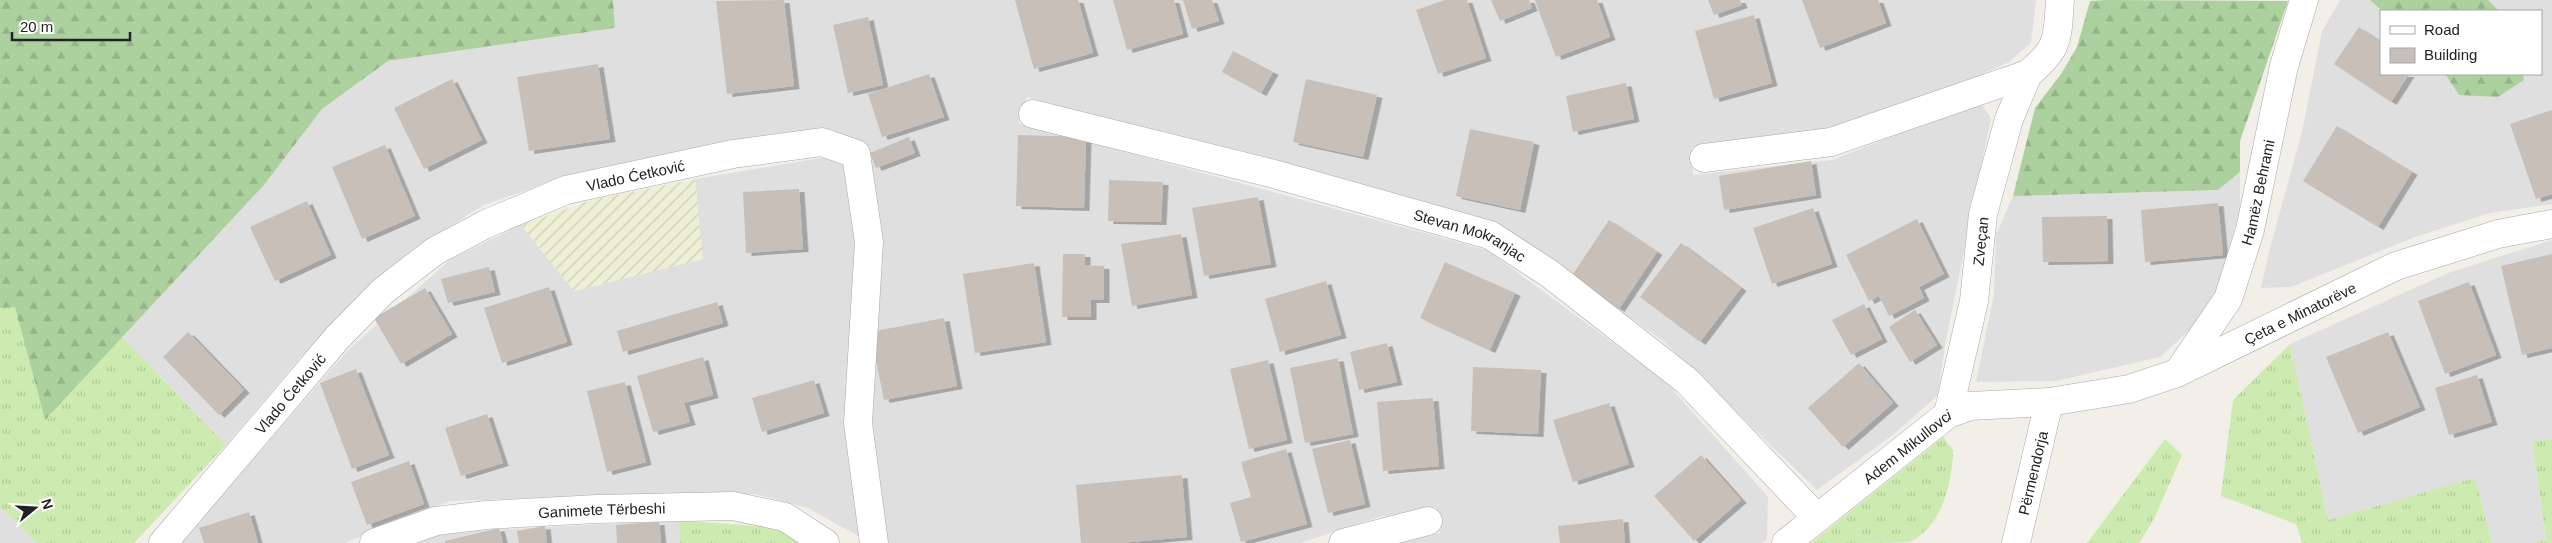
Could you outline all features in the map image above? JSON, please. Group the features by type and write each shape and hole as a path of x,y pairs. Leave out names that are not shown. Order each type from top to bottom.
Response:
{"street":[{"name":"Zveçan","path":"1704,158 1831,142 2028,74 2045,59 2057,40 2060,0"},
{"name":"Hamëz Behrami","path":"2177,372 2228,299 2250,230 2284,66 2304,0"},
{"name":"Zveçan","path":"1948,414 1974,301 1983,214 2009,119 2028,74"},
{"name":"Stevan Mokranjac","path":"1033,114 1274,174 1490,236 1550,274 1687,381 1817,518"},
{"name":"Vlado Ćetković","path":"162,543 337,338 383,291 435,251 486,224 566,190 733,154 822,142 856,154 868,242 858,423 874,543"},
{"name":"Çeta e Minatorëve","path":"2048,402 2129,389 2177,372 2396,266 2498,234 2552,224"},
{"name":"Adem Mikullovci","path":"1786,543 1948,414 1970,406 2048,402"},
{"name":"Përmendorja","path":"2016,543 2048,402"},
{"name":"Ganimete Tërbeshi","path":"374,543 436,521 486,515 597,509 733,506 785,517 825,543"},
{"path":"1344,543 1428,522"}],"shaded area":[{"path":"613,0 2036,0 2031,43 2009,62 1960,84 1832,130 1692,147 1693,175 1832,160 1980,102 1991,118 1945,345 1938,395 1894,434 1817,490 1662,340 1507,232 1027,97 1018,123 1487,250 1666,382 1768,497 1767,539 1762,543 1391,543 1440,533 1436,507 1376,518 1300,543 871,543 808,508 755,494 658,494 450,501 344,543 180,543 349,349 451,259 521,225 574,291 702,259 695,179 833,156 834,129 558,179 484,205 413,249 360,296 300,358 226,445 122,337 264,185 322,109 388,61 615,28"},
{"path":"2340,0 2370,0 2381,10 2380,75 2446,75 2459,95 2524,80 2523,75 2542,75 2542,10 2498,10 2488,0 2552,0 2552,204 2490,213 2415,237 2291,287 2261,288 2302,132 2322,31"},
{"path":"2240,172 2240,209 2217,292 2195,325 2160,357 2056,381 1976,382 1994,294 1996,235 2013,196 2218,190"},
{"path":"2552,240 2552,439 2532,443 2546,541 2534,543 2492,543 2475,479 2328,520 2290,344 2448,273"},
{"path":"0,507 36,543 0,543"},
{"path":"678,520 680,543 409,543 440,533"}],"green space":[{"path":"0,0 613,0 615,28 388,61 322,109 264,185 45,420 15,307 0,308"},
{"path":"2370,0 2488,0 2498,10 2381,10"},
{"path":"2090,1 2288,1 2240,141 2240,172 2218,190 2013,196 2035,108 2061,74 2077,47"},
{"path":"2446,75 2523,75 2524,80 2498,97 2459,95"},
{"path":"695,179 703,259 574,291 521,225 588,201"},
{"path":"15,307 45,419 122,337 226,445 134,543 36,543 0,507 0,308"},
{"path":"2290,344 2328,520 2475,478 2492,543 2302,543 2296,524 2221,496 2233,400"},
{"path":"1943,437 1953,450 1948,489 1938,514 1921,535 1910,542 1811,543"},
{"path":"2165,439 2182,455 2154,519 2139,543 2087,543"},
{"path":"2552,439 2552,543 2534,543 2546,540 2532,442"},
{"path":"678,520 779,528 810,543 680,543"}],"building":[{"path":"784,0 794,86 727,94 716,1"},
{"path":"1015,0 1078,0 1093,53 1034,69"},
{"path":"1113,0 1174,0 1183,34 1127,50"},
{"path":"1183,0 1212,0 1219,21 1192,29"},
{"path":"1445,0 1467,0 1486,58 1438,74 1416,10"},
{"path":"1491,0 1529,0 1532,8 1500,21"},
{"path":"1535,0 1597,0 1610,37 1556,57"},
{"path":"1708,0 1740,0 1742,5 1714,15"},
{"path":"1802,0 1878,0 1886,23 1820,48"},
{"path":"1754,15 1772,83 1714,99 1695,31"},
{"path":"868,17 883,85 848,93 833,25"},
{"path":"2359,27 2380,41 2380,75 2408,75 2391,102 2334,64"},
{"path":"1233,51 1273,72 1261,93 1222,72"},
{"path":"598,64 610,139 529,151 517,77"},
{"path":"929,74 944,117 882,137 868,94"},
{"path":"452,79 482,140 424,169 394,108"},
{"path":"1306,79 1377,95 1363,157 1293,142"},
{"path":"1626,83 1634,119 1573,132 1566,96"},
{"path":"2552,110 2552,194 2536,199 2510,124"},
{"path":"2337,126 2412,172 2378,227 2303,181"},
{"path":"1470,129 1534,142 1520,210 1456,196"},
{"path":"1018,135 1086,137 1084,208 1016,206"},
{"path":"909,137 915,153 876,168 870,153"},
{"path":"385,145 415,216 362,239 332,167"},
{"path":"1811,161 1816,195 1724,210 1719,176"},
{"path":"1109,180 1163,182 1161,222 1108,221"},
{"path":"799,189 803,249 746,253 743,192"},
{"path":"1258,197 1271,264 1204,276 1192,208"},
{"path":"307,201 331,255 275,281 250,227"},
{"path":"2218,203 2223,255 2145,262 2141,210"},
{"path":"1813,208 1832,264 1772,284 1753,228"},
{"path":"2107,216 2108,261 2043,262 2042,217"},
{"path":"1917,219 1944,274 1919,287 1924,298 1889,316 1879,296 1869,301 1846,255"},
{"path":"1609,220 1657,252 1619,309 1571,277"},
{"path":"1181,234 1192,295 1132,306 1121,244"},
{"path":"1681,243 1741,288 1700,342 1640,297"},
{"path":"1063,254 1085,254 1085,265 1104,266 1104,300 1091,300 1091,317 1062,317"},
{"path":"2552,254 2552,348 2522,355 2501,266"},
{"path":"1445,262 1515,293 1490,350 1420,318"},
{"path":"1034,263 1046,342 975,353 963,274"},
{"path":"489,267 495,292 448,303 441,279"},
{"path":"1326,281 1341,335 1280,352 1265,299"},
{"path":"2469,282 2496,355 2445,374 2418,301"},
{"path":"549,287 567,342 502,363 484,308"},
{"path":"425,288 452,334 401,364 374,318"},
{"path":"717,302 723,323 623,352 617,331"},
{"path":"1864,304 1882,339 1851,355 1832,320"},
{"path":"1915,310 1937,345 1910,362 1889,327"},
{"path":"944,318 957,386 884,400 870,332"},
{"path":"188,332 244,390 219,415 163,357"},
{"path":"2388,332 2420,407 2358,433 2326,357"},
{"path":"1387,343 1397,382 1359,390 1350,352"},
{"path":"703,357 713,395 684,403 690,422 653,432 637,376"},
{"path":"1338,358 1353,434 1305,443 1290,368"},
{"path":"1268,360 1287,440 1249,449 1230,369"},
{"path":"1859,363 1893,403 1843,447 1808,408"},
{"path":"1473,367 1541,370 1538,434 1471,431"},
{"path":"356,369 389,455 352,469 320,383"},
{"path":"2477,375 2492,422 2449,435 2435,388"},
{"path":"814,380 824,413 762,432 752,398"},
{"path":"625,382 646,462 607,472 587,391"},
{"path":"1433,398 1439,466 1383,471 1377,402"},
{"path":"1609,403 1629,464 1573,482 1553,420"},
{"path":"487,414 503,463 461,476 445,428"},
{"path":"1350,440 1365,504 1328,513 1312,449"},
{"path":"1286,449 1307,524 1241,542 1230,503 1251,497 1241,462"},
{"path":"1701,455 1741,500 1694,541 1654,496"},
{"path":"409,461 424,504 367,525 351,482"},
{"path":"1182,475 1187,537 1119,543 1081,543 1076,485"},
{"path":"249,512 258,543 204,543 199,528"},
{"path":"1623,519 1625,543 1560,543 1558,526"},
{"path":"659,522 661,543 617,543 616,525"},
{"path":"545,526 547,543 519,543 517,531"},
{"path":"499,528 503,543 445,543 445,541"}]}
